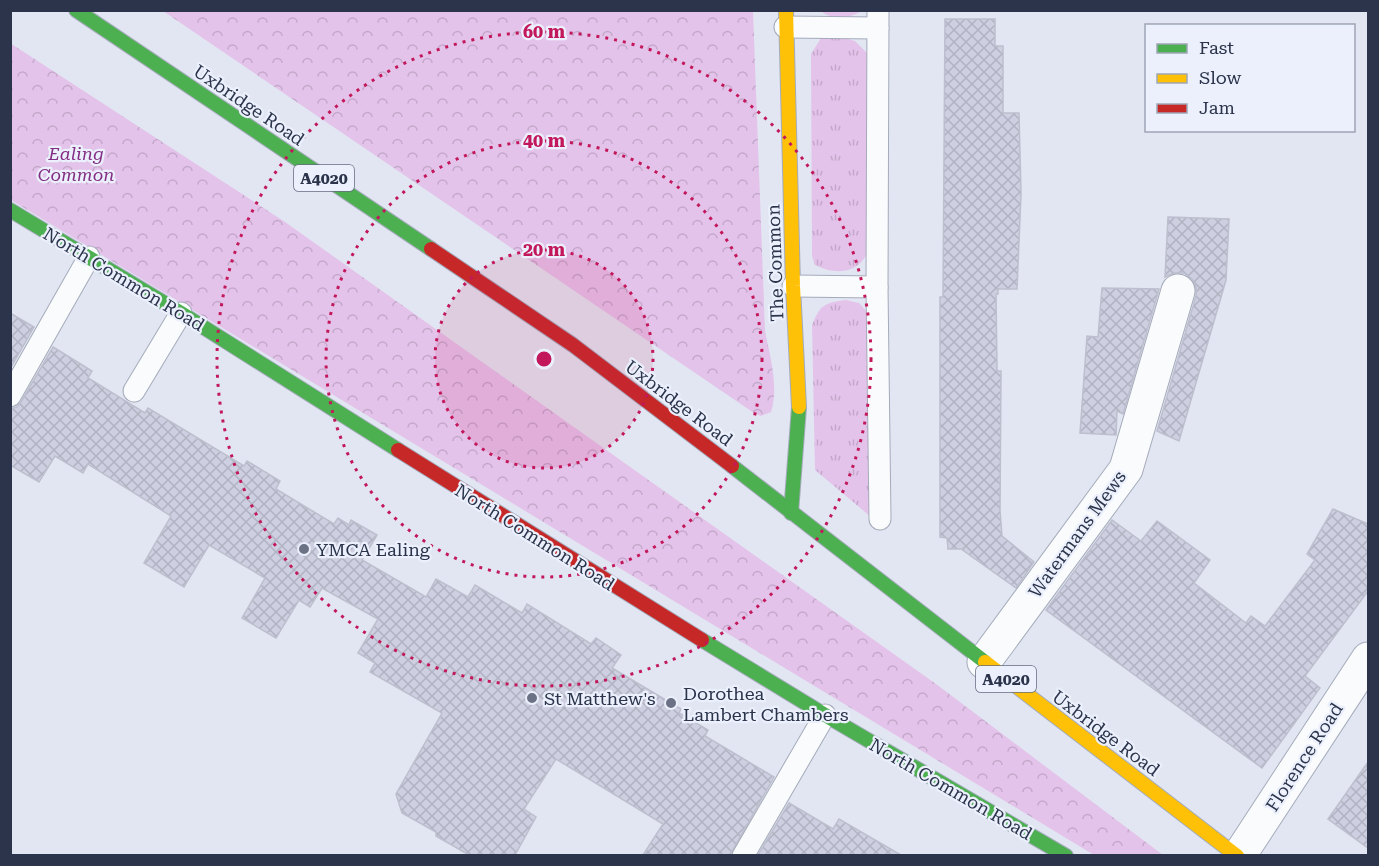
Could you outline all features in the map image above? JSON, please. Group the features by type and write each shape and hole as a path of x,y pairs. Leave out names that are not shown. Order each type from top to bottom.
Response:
{"street":[{"name":"Uxbridge Road","path":"76,10 573,345 692,435 1227,853"},
{"name":"The Common","path":"785,19 799,408 791,513"},
{"name":"North Common Road","path":"10,210 180,313 600,578 825,715 1066,855"},
{"name":"Watermans Mews","path":"984,662 1126,469 1178,291"},
{"name":"Florence Road","path":"1227,853 1368,659"}],"lane":[{"path":"785,19 878,19 880,519"},
{"path":"10,396 89,257"},
{"path":"793,286 878,287"},
{"path":"134,391 180,313"},
{"path":"743,855 825,715"}],"green space":[{"path":"163,11 753,11 765,331 774,382 771,412 761,416 754,413"},
{"path":"821,11 862,11 836,17"},
{"path":"838,36 855,41 868,54 869,247 865,257 858,265 847,270 834,271 815,265 812,256 811,54 821,38"},
{"name":"Ealing Common","path":"10,43 285,222 936,684 1163,855 1094,855 11,200"},
{"path":"846,300 859,303 869,314 871,517 815,470 812,325 824,306"}],"building":[{"path":"945,19 995,19 995,46 1003,46 1003,113 1019,113 1021,194 1017,289 998,289 998,294 996,294 997,371 1001,371 1000,510 1002,536 1034,562 1016,588 961,549 948,549 947,538 940,537 940,297 943,297"},
{"path":"1168,217 1229,219 1226,280 1179,441 1157,431 1196,296 1196,287 1192,279 1184,273 1174,273 1165,277"},
{"path":"1102,288 1159,289 1123,414 1117,411 1116,435 1080,433 1087,336 1098,337"},
{"path":"10,313 34,327 10,369"},
{"path":"53,347 92,371 88,378 145,413 148,408 244,466 247,461 280,481 276,489 334,524 338,518 349,525 351,520 377,535 362,560 426,597 436,579 468,597 475,585 522,613 527,604 591,644 596,638 621,655 612,668 681,709 679,713 708,730 705,736 774,777 730,855 643,855 663,824 556,759 524,809 536,817 515,855 469,855 436,836 436,832 402,813 396,794 442,713 370,672 375,663 358,653 378,619 322,588 310,607 299,600 276,638 242,618 265,578 209,545 184,587 144,563 171,516 88,464 83,473 55,456 39,482 10,465 10,409 17,407 21,402"},
{"path":"1333,509 1368,524 1368,591 1305,676 1320,688 1262,768 1046,610 1112,520 1141,541 1157,521 1210,560 1194,583 1246,623 1251,616 1265,626 1315,560 1307,554"},
{"path":"1368,762 1368,848 1328,819"},
{"path":"789,803 833,829 839,819 901,855 758,855"}],"traffic: fast":[{"path":"76,10 431,249"},
{"path":"10,210 181,313 398,450"},
{"path":"791,513 799,407"},
{"path":"732,466 985,662"},
{"path":"702,640 1066,856"}],"traffic: slow":[{"path":"786,10 793,286 799,407"},
{"path":"985,662 1237,856"}],"traffic: jam":[{"path":"431,249 573,345 732,466"},
{"path":"398,450 702,640"}],"place":[{"name":"YMCA Ealing","path":"304,549"},
{"name":"St Matthew's","path":"532,698"},
{"name":"Dorothea Lambert Chambers","path":"671,703"}]}
